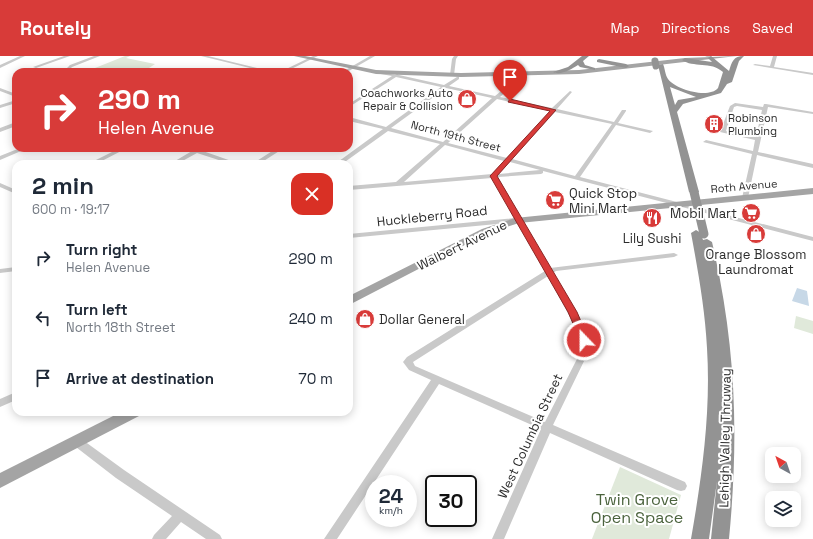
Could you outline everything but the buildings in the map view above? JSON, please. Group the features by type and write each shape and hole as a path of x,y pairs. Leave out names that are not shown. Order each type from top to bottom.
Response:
{"highway":[{"path":"556,72 570,68 586,56"},
{"path":"580,61 582,66 599,69 603,65 593,56"},
{"path":"673,112 677,105 683,102 723,94 726,91 736,59 741,56"},
{"path":"665,80 674,88 684,92 700,95 713,94 721,90 726,74 724,68 709,57"},
{"path":"709,57 726,64 732,71"},
{"path":"685,60 705,62 724,68"},
{"path":"599,61 626,66"},
{"name":"Lehigh Valley Thruway","path":"657,61 665,80 690,192"},
{"name":"Lehigh Valley Thruway","path":"657,61 700,233 721,309 727,366 727,454 720,539"},
{"name":"Lehigh Valley Thruway","path":"700,233 711,307 716,363 714,437 700,539"}],"main road":[{"path":"298,56 313,57 376,72 398,75 455,77 599,69 685,60"},
{"path":"534,73 599,69 719,56"},
{"path":"709,57 734,56"},
{"name":"Roth Avenue","path":"677,204 813,192"},
{"name":"Walbert Avenue","path":"353,299 485,231 518,220 677,204"},
{"path":"0,481 126,416"}],"street":[{"path":"0,67 23,56"},
{"path":"35,67 68,56"},
{"path":"69,68 98,56"},
{"path":"203,56 254,68"},
{"path":"353,67 373,56"},
{"path":"343,160 445,87 455,77 454,59 456,56"},
{"path":"772,68 775,56"},
{"path":"290,68 313,57"},
{"path":"755,65 813,74"},
{"path":"399,183 524,74"},
{"path":"353,103 398,75 445,87 650,131"},
{"path":"0,89 12,94"},
{"path":"494,176 570,92"},
{"path":"0,107 12,102"},
{"path":"757,139 723,132 731,107 734,105 765,107 813,113"},
{"path":"744,198 765,107"},
{"path":"576,178 624,111"},
{"name":"North 19th Street","path":"353,120 813,240"},
{"path":"0,130 12,126"},
{"path":"706,142 813,166"},
{"path":"0,158 15,152"},
{"path":"99,160 116,152"},
{"path":"181,160 196,152"},
{"path":"205,152 226,160"},
{"path":"262,160 274,152"},
{"path":"353,188 548,171"},
{"name":"West Columbia Street","path":"494,176 582,331 584,349 582,357 548,426 498,539"},
{"path":"0,186 12,190"},
{"name":"Huckleberry Road","path":"353,236 518,220"},
{"path":"674,255 554,269 410,359 409,365 412,368 548,426 681,486"},
{"path":"0,271 12,270"},
{"path":"330,539 437,379"},
{"path":"0,403 12,398"},
{"path":"76,441 216,539"},
{"path":"158,539 180,515"}],"green space":[{"path":"125,56 130,56 126,58 155,64 149,68 95,68"},
{"path":"796,316 813,321 813,334 794,328"},
{"name":"Twin Grove Open Space","path":"620,467 681,495 669,539 592,539"}],"water":[{"path":"797,288 807,291 809,306 792,301"}],"place":[{"name":"Coachworks Auto Repair & Collision","path":"467,99"},
{"name":"Robinson Plumbing","path":"714,124"},
{"name":"Quick Stop Mini Mart","path":"555,200"},
{"name":"Mobil Mart","path":"751,213"},
{"name":"Lily Sushi","path":"652,218"},
{"name":"Orange Blossom Laundromat","path":"756,234"},
{"name":"Dollar General","path":"365,319"}],"route":[{"path":"510,101 553,110 494,176 572,312 582,331 584,340"}]}
